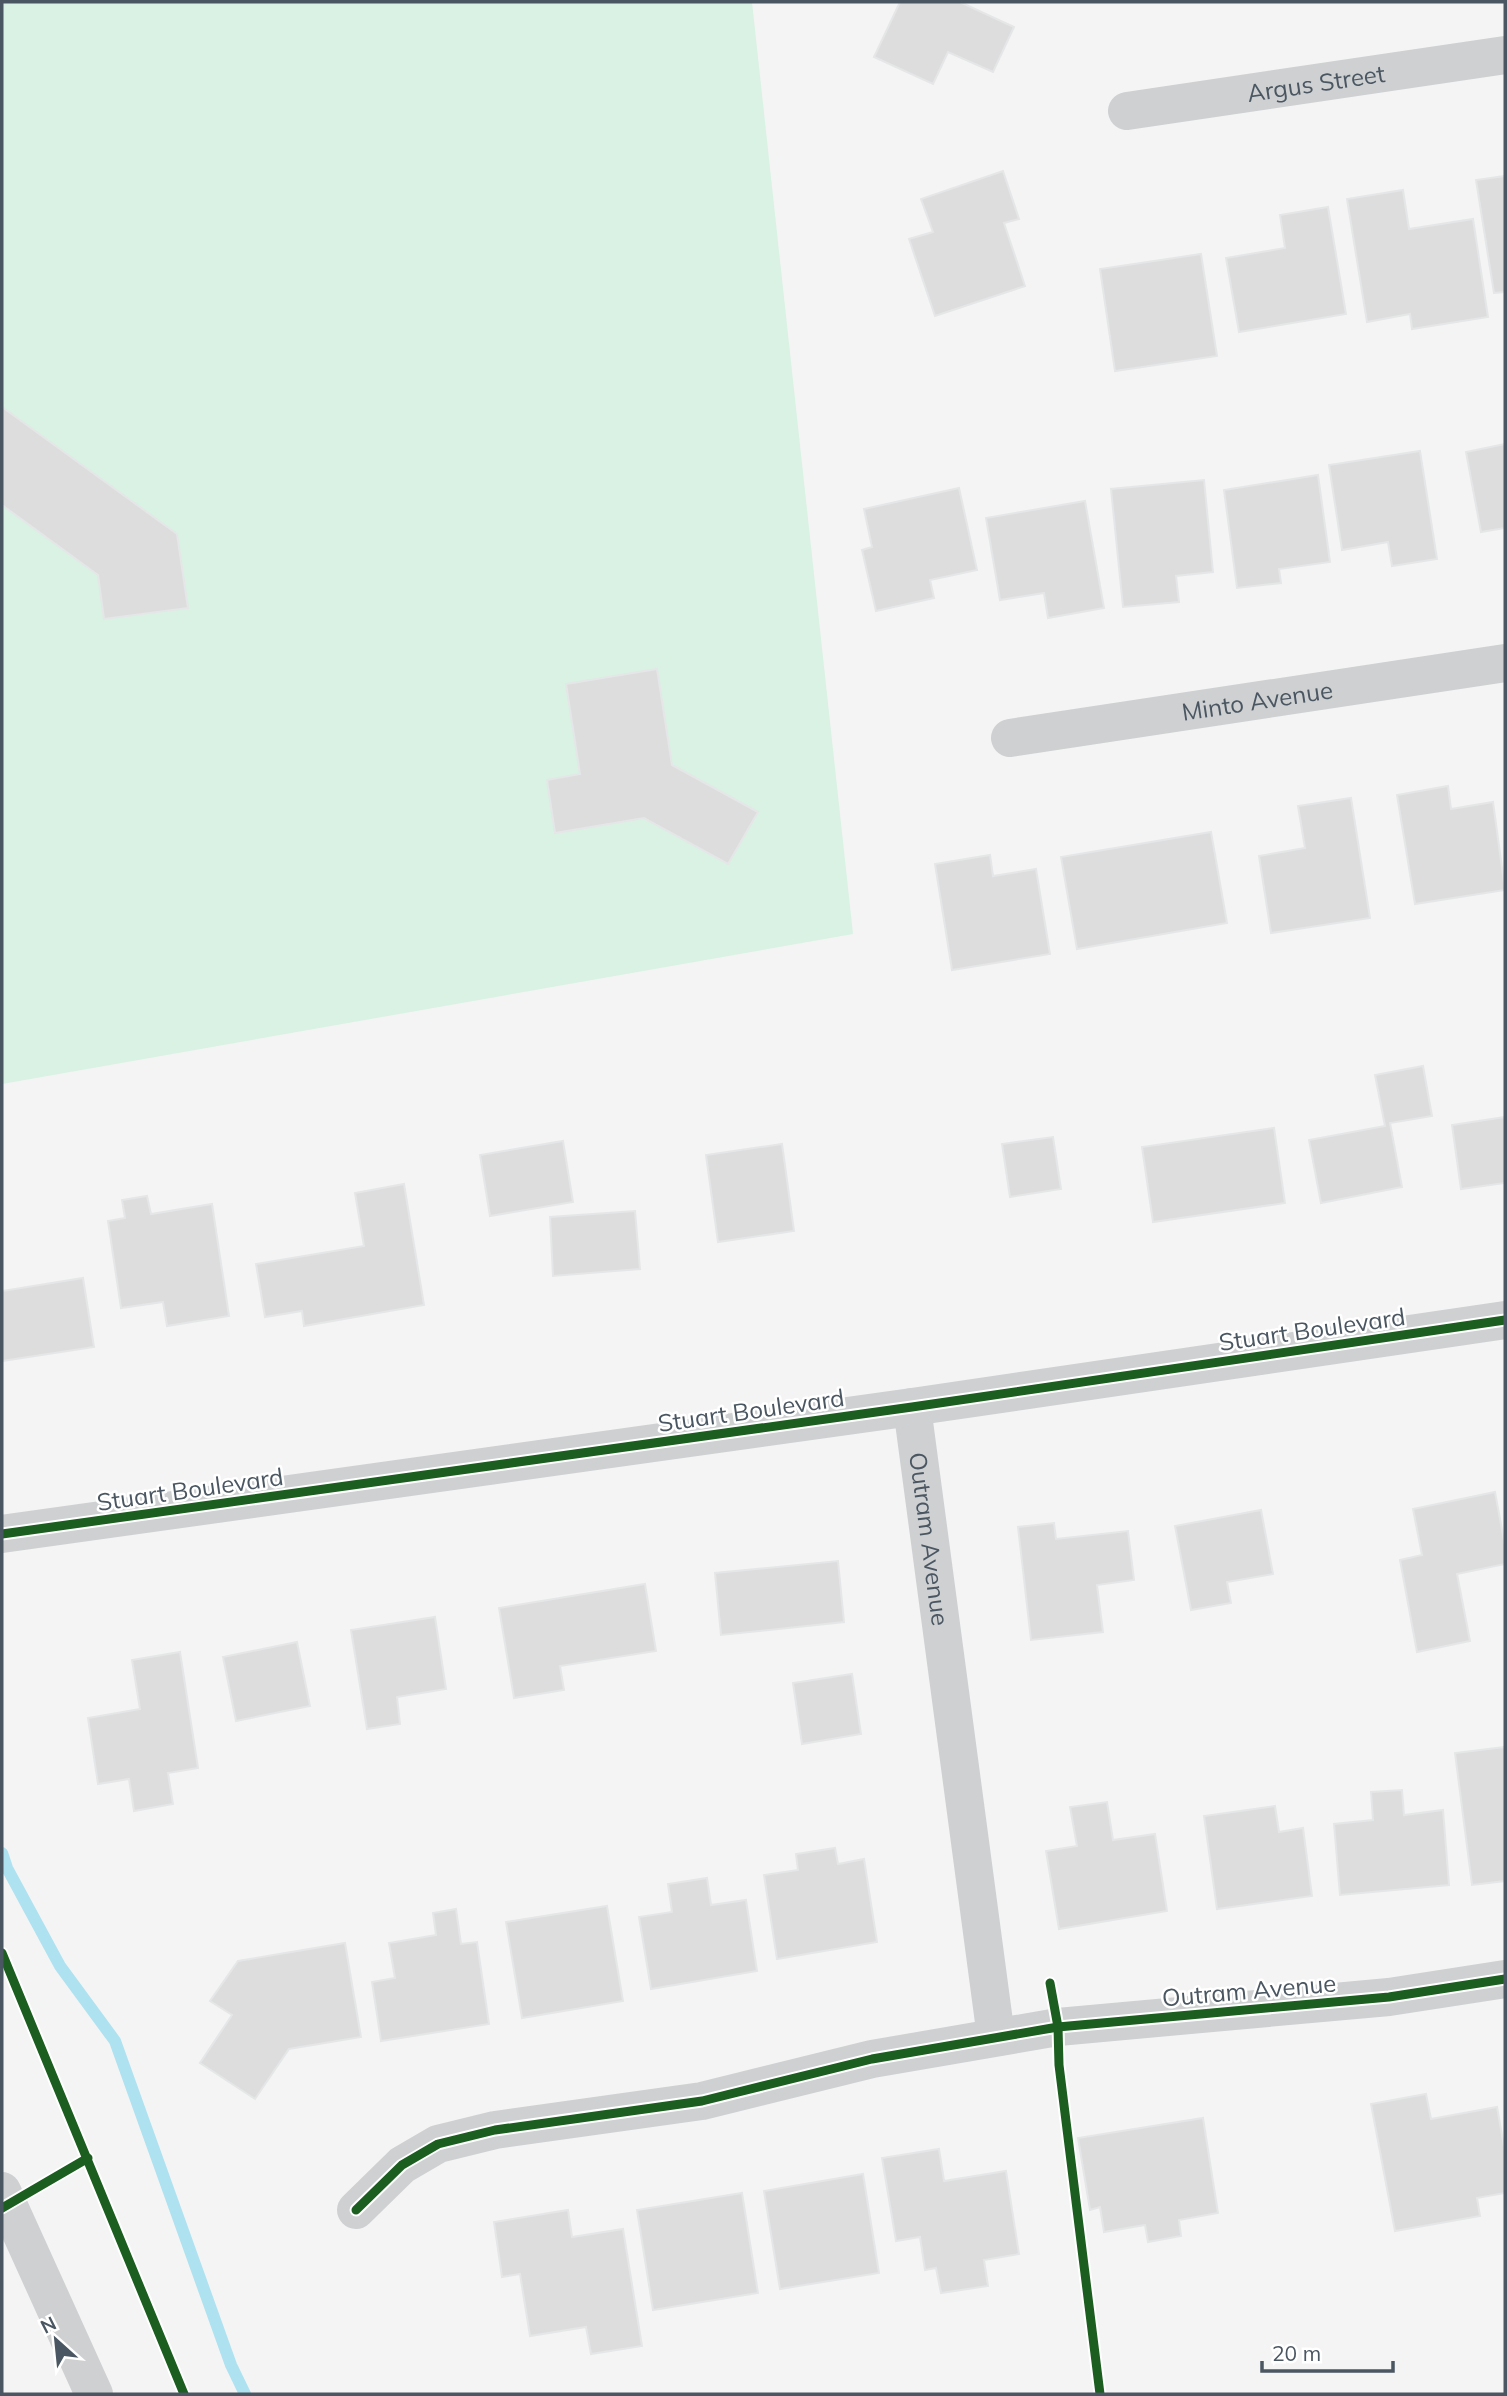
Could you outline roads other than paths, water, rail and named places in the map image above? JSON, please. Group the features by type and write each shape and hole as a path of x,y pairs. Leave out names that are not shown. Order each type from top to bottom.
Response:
{"street":[{"name":"Argus Street","path":"1127,111 1505,55"},
{"name":"Minto Avenue","path":"1010,738 1505,663"},
{"name":"Stuart Boulevard","path":"2,1534 912,1407 1505,1320"},
{"name":"Outram Avenue","path":"912,1407 996,2037 1058,2027 1389,1997 1505,1979"},
{"path":"356,2210 402,2165 438,2144 495,2130 702,2101 872,2059 996,2037"},
{"path":"2,2191 94,2394"}],"waterway":[{"path":"2,1853 7,1868 60,1966 115,2041 231,2365 245,2394"}]}
